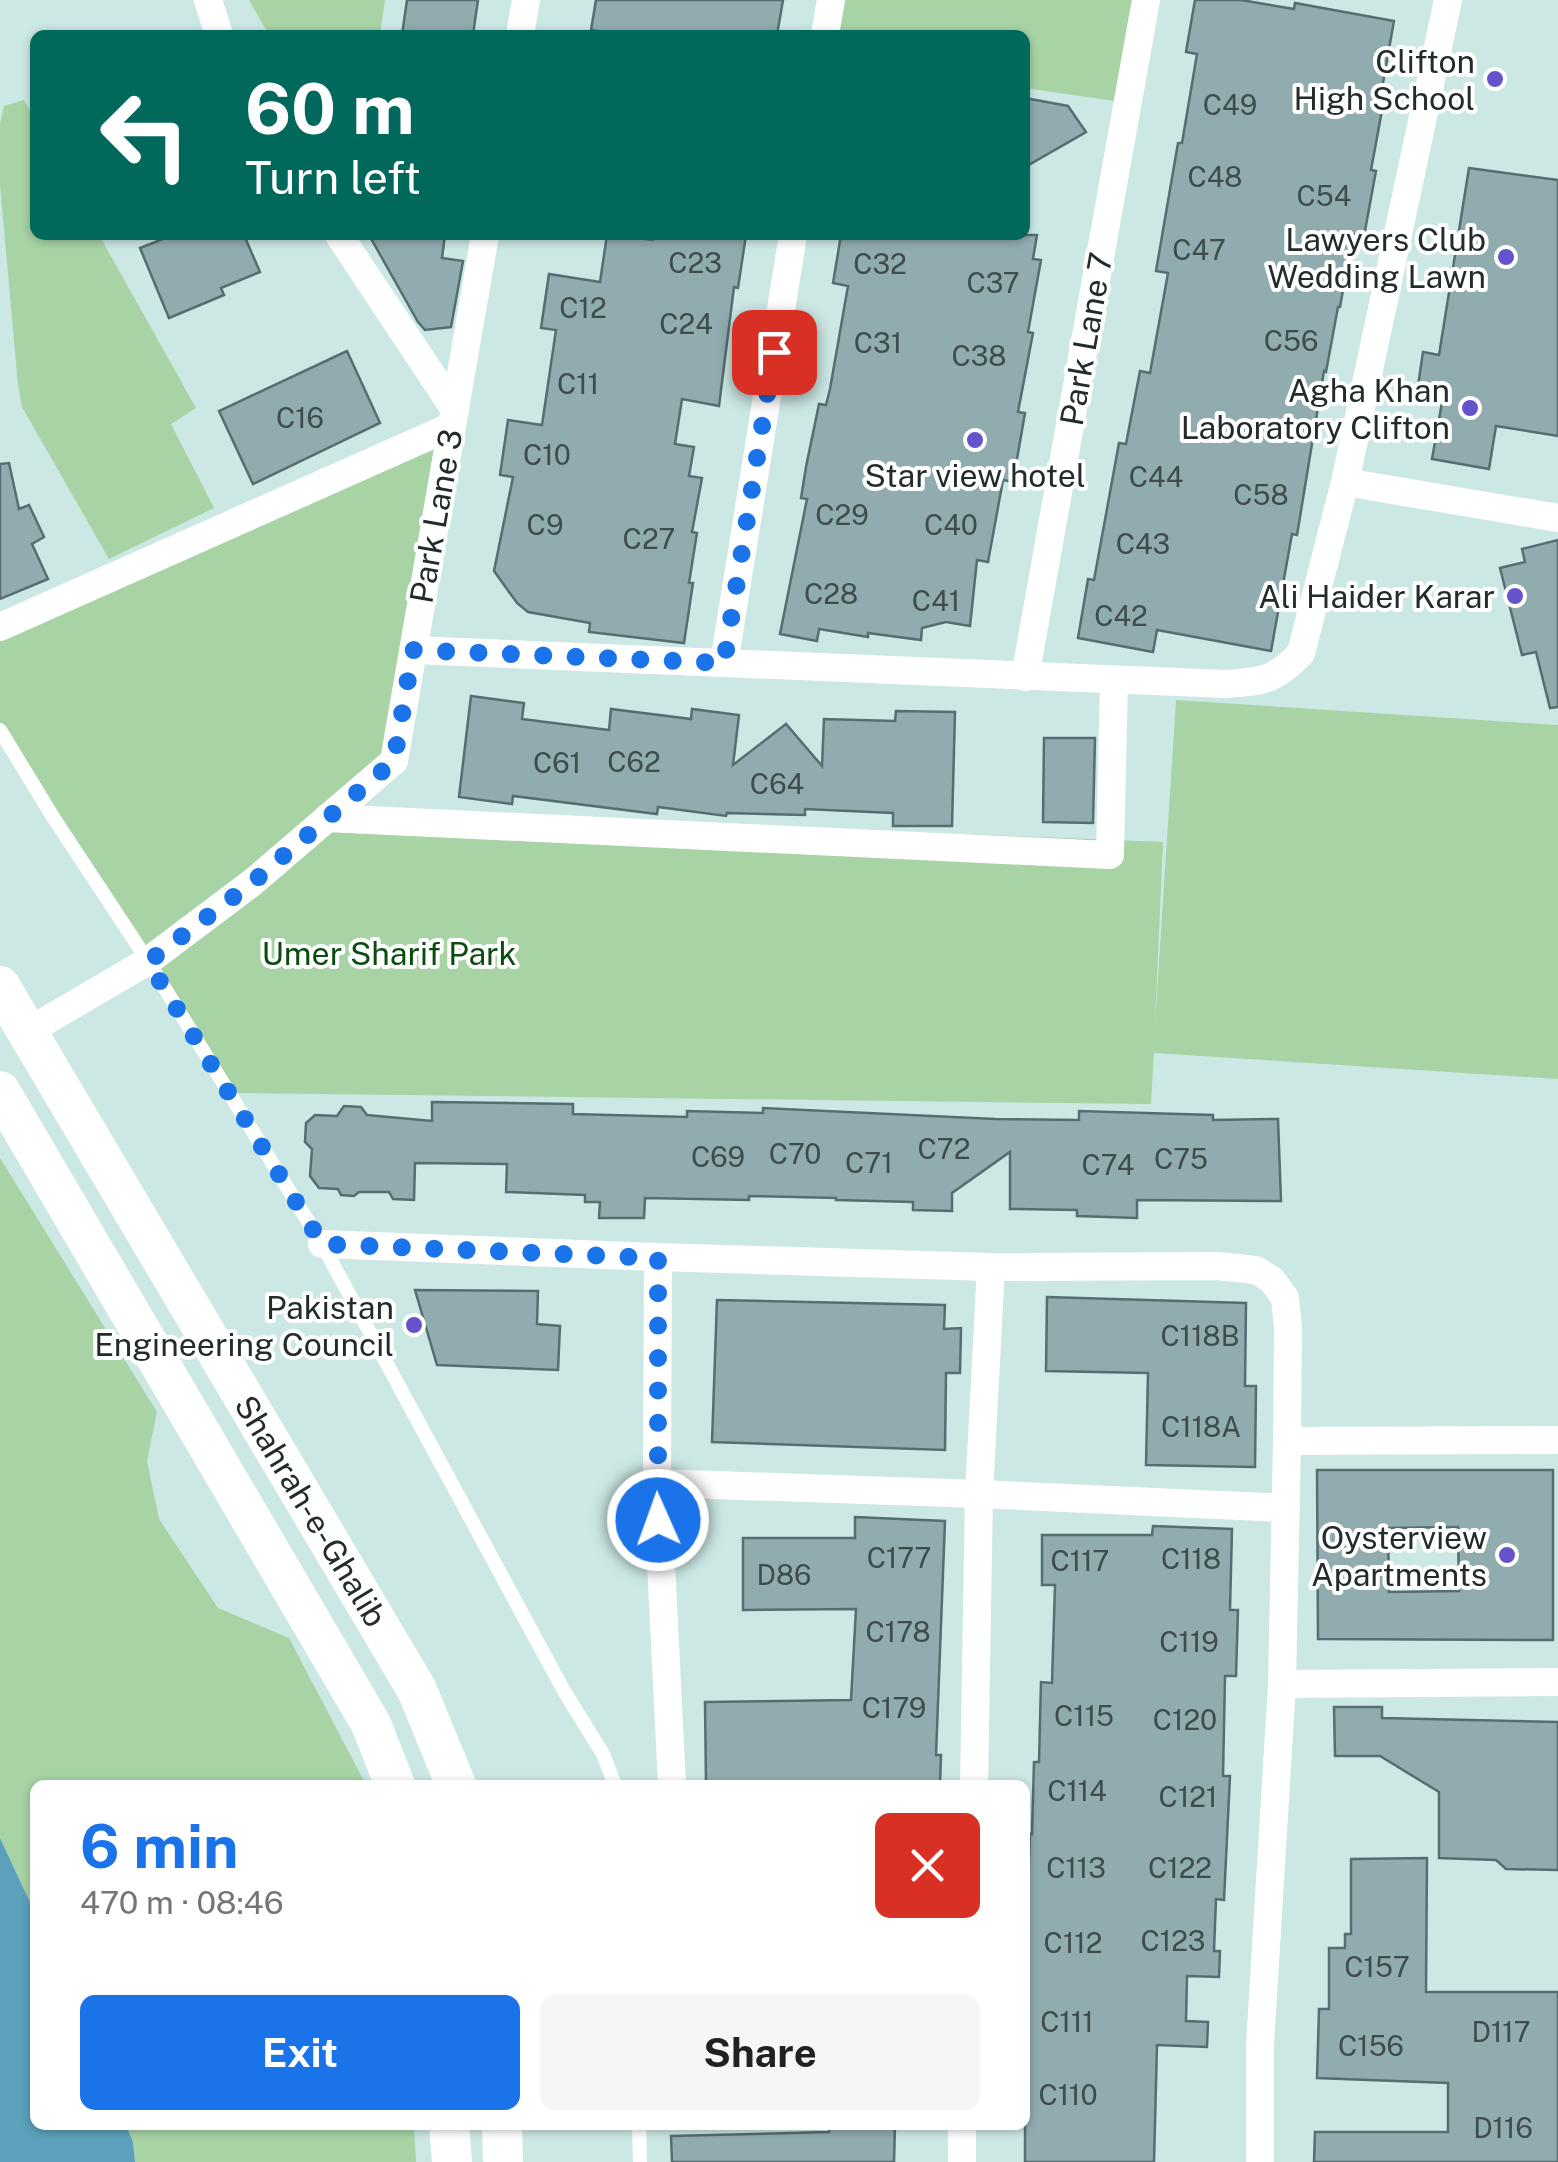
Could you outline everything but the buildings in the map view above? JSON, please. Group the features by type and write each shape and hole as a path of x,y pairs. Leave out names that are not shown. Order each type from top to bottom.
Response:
{"main road":[{"name":"Shahrah-e-Ghalib","path":"0,986 417,1690 454,1780"},
{"name":"Shahrah-e-Ghalib","path":"0,1091 371,1724 394,1780"},
{"path":"449,2130 452,2162"},
{"path":"502,2130 503,2162"}],"street":[{"path":"208,0 217,30"},
{"path":"521,30 526,0"},
{"path":"826,30 831,0"},
{"name":"Park Lane 7","path":"1024,677 1146,0"},
{"path":"413,650 1226,684 1262,682 1284,671 1302,653 1344,482 1448,0"},
{"path":"0,627 453,418 342,240"},
{"name":"Park Lane 3","path":"28,1032 148,962 253,882 394,761 484,240"},
{"path":"724,663 792,240"},
{"path":"1344,482 1558,518"},
{"path":"327,818 1110,855 1114,680"},
{"path":"322,1244 991,1267 1218,1266 1256,1270 1272,1280 1284,1298 1288,1328 1287,1441 1282,1684 1260,2045 1260,2162"},
{"path":"658,1258 657,1483 672,1780"},
{"path":"974,1780 980,1494 991,1267"},
{"path":"1287,1441 1558,1440"},
{"path":"657,1483 1286,1508"},
{"path":"1282,1684 1558,1682"},
{"path":"962,2130 962,2162"}],"lane":[{"path":"0,730 322,1244 613,1780"},
{"path":"639,2130 640,2162"}],"green space":[{"path":"249,0 385,0 381,30 266,30"},
{"path":"831,0 1146,0 1129,103 1030,89 1030,30 826,30"},
{"path":"24,100 30,110 30,240 102,240 196,408 171,424 214,508 109,559 22,407 0,185 0,124 4,106"},
{"name":"Umer Sharif Park","path":"450,436 394,761 339,809 1163,842 1155,1024 1176,700 1558,725 1558,1079 1154,1053 1151,1104 230,1093 0,730 0,638"},
{"path":"0,1158 157,1412 147,1461 159,1519 218,1608 289,1638 363,1780 30,1780 30,1902 0,1838"},
{"path":"128,2130 414,2130 416,2162 135,2162"}],"water":[{"path":"0,1838 30,1902 30,2130 128,2130 135,2162 0,2162"}],"place":[{"name":"Clifton High School","path":"1495,79"},
{"name":"Lawyers Club Wedding Lawn","path":"1506,257"},
{"name":"Agha Khan Laboratory Clifton","path":"1470,408"},
{"name":"Star view hotel","path":"975,440"},
{"name":"Ali Haider Karar","path":"1515,596"},
{"name":"Pakistan Engineering Council","path":"414,1325"},
{"name":"Oysterview Apartments","path":"1507,1555"}],"route":[{"path":"658,1520 658,1258 322,1244 148,962 253,882 394,761 413,650 724,663 774,352"}]}
